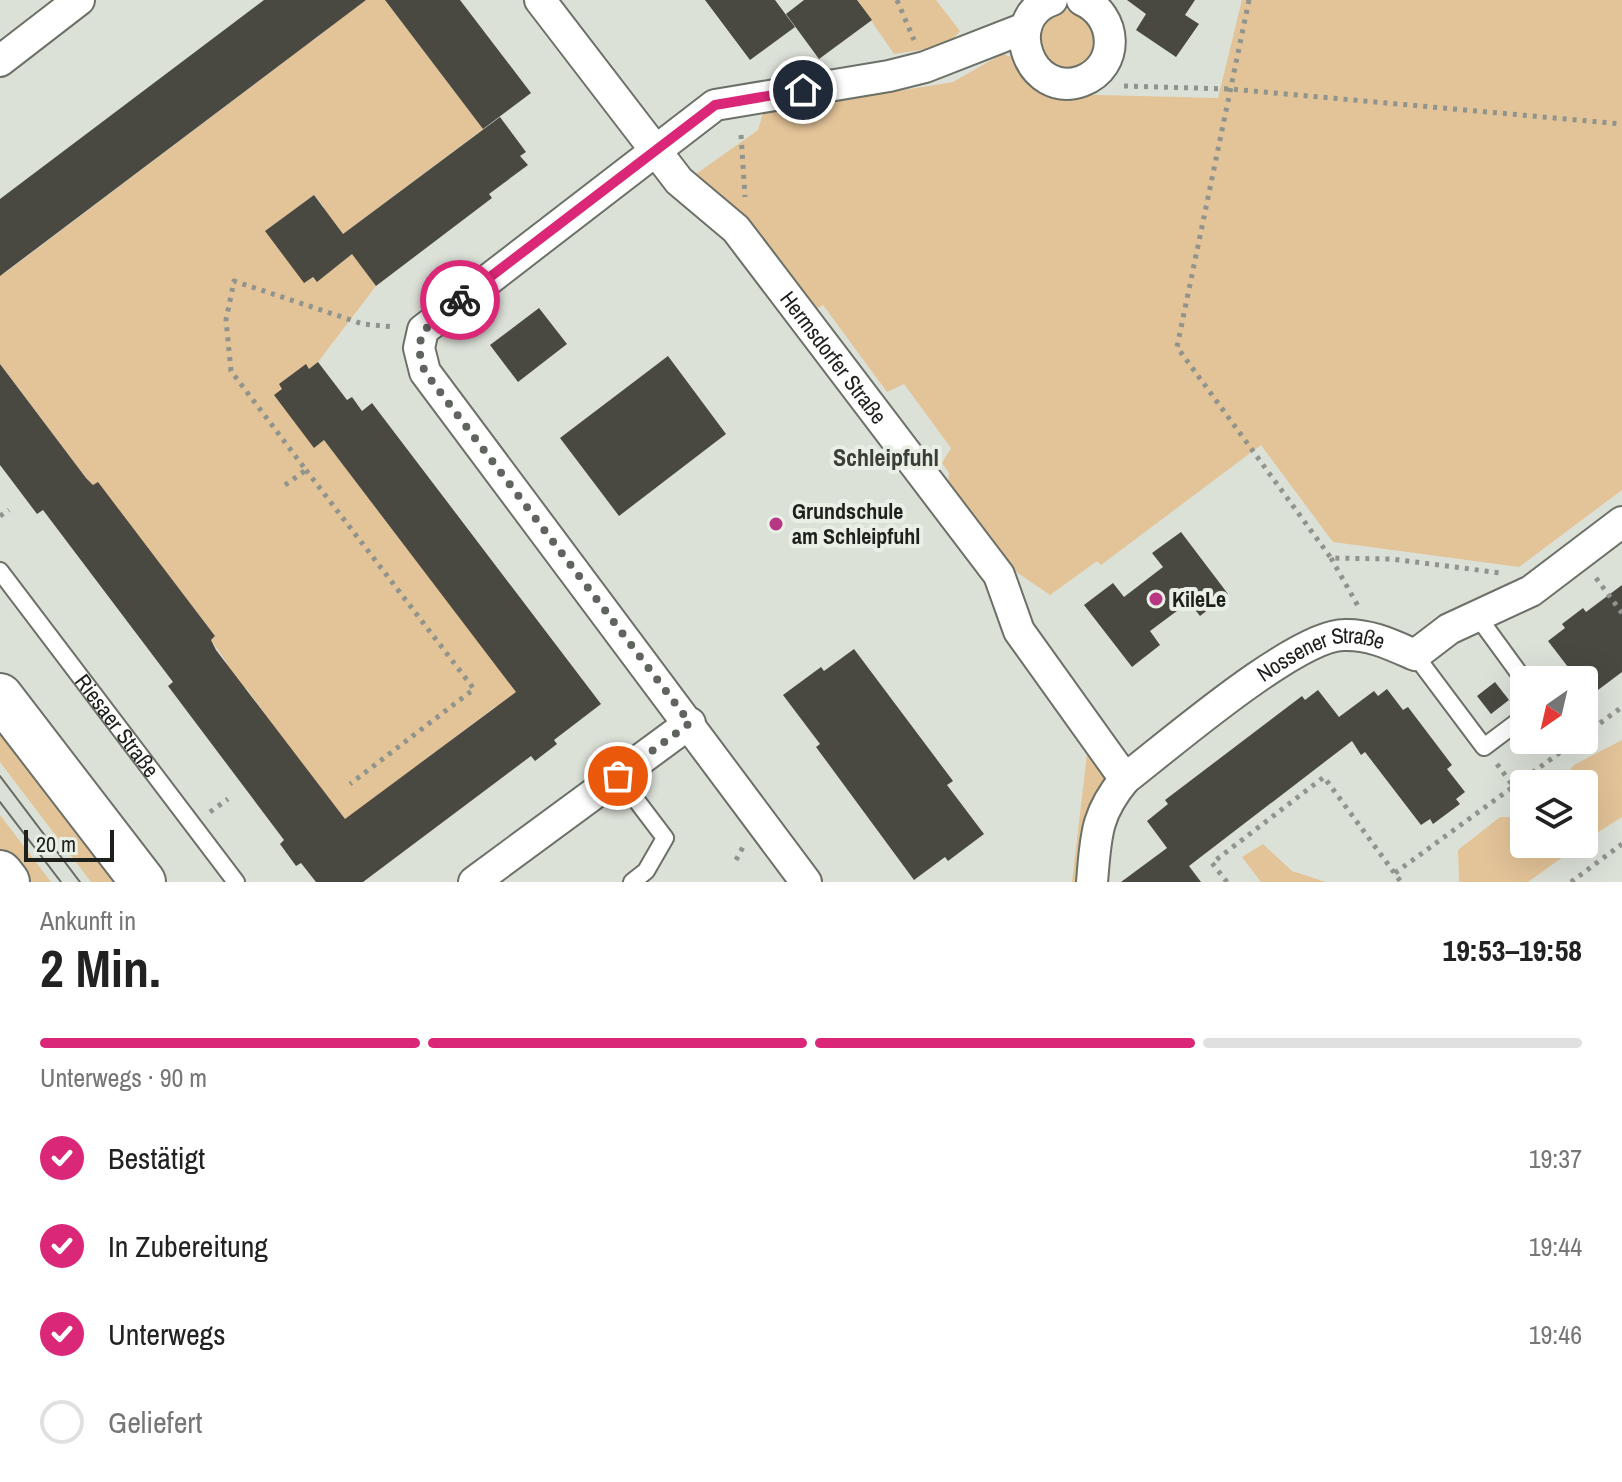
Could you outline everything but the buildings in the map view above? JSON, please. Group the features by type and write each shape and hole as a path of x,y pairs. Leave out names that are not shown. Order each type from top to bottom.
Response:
{"main road":[{"path":"0,696 143,882"},
{"path":"0,873 7,882"}],"street":[{"path":"0,61 79,0"},
{"name":"Hermsdorfer Straße","path":"540,0 679,181 736,229 999,575 1019,631 1125,779"},
{"path":"1052,0 1033,13 1025,28 1026,54 1042,76 1068,83 1092,76 1104,64 1110,48 1110,32 1104,16 1082,0"},
{"path":"806,882 425,372 419,348 423,330 715,105 925,67 1025,28"},
{"name":"Nossener Straße","path":"1092,882 1097,822 1109,799 1125,779 1259,677 1313,642 1342,634 1377,639 1415,655 1449,629 1531,591 1622,522"},
{"path":"474,882 690,723"}],"lane":[{"name":"Riesaer Straße","path":"0,571 236,882"},
{"path":"1478,617 1514,666"},
{"path":"1415,655 1484,747 1510,728"},
{"path":"618,776 665,838 646,871 632,882"}],"path":[{"path":"897,0 925,67"},
{"path":"1249,0 1177,347 1331,558 1377,639"},
{"path":"1092,76 1125,87 1230,89 1622,124"},
{"path":"741,135 745,201"},
{"path":"350,784 474,689 231,371 226,320 234,281 363,324 423,330"},
{"path":"285,485 306,470"},
{"path":"0,516 9,510"},
{"path":"1579,555 1622,613"},
{"path":"1331,558 1392,559 1504,573 1531,591"},
{"path":"1598,725 1622,707"},
{"path":"1395,873 1558,754"},
{"path":"1227,882 1212,863 1324,777 1401,882"},
{"path":"1571,882 1622,844"}],"shaded area":[{"path":"363,0 385,0 483,129 339,237 319,211 324,207 314,195 265,231 316,281 342,262 349,249 376,286 318,362 324,440 520,696 498,712 495,707 341,823 261,718 265,714 246,688 240,691 222,667 227,663 211,640 215,636 98,483 93,485 86,478 0,364 0,269 5,273 288,59 284,53 314,40"},
{"path":"857,0 936,0 960,31 946,46 894,54"},
{"path":"1242,0 1622,0 1622,490 1519,567 1333,542 1261,445 1101,565 1097,561 1050,595 1015,571 948,482 949,473 942,463 951,448 904,384 887,392 823,305 816,309 750,222 696,174 758,130 763,113 953,82 1002,54 1012,57 1062,94 1218,98"},
{"path":"1068,10 1079,12 1088,19 1095,28 1095,50 1088,59 1079,66 1068,68 1057,66 1048,59 1041,50 1039,39 1041,28 1048,19 1057,12"},
{"path":"0,721 123,882 91,882 0,762"},
{"path":"1622,740 1622,817 1598,832 1598,770 1570,770"},
{"path":"1087,754 1099,756 1109,780 1083,882 1072,882"},
{"path":"0,815 51,882 24,882 0,850"},
{"path":"1500,817 1510,817 1510,858 1561,858 1528,882 1459,882 1458,850"},
{"path":"1263,844 1292,871 1326,882 1261,882 1242,857"}],"tram line":[{"path":"0,776 80,882"},
{"path":"0,802 61,882"}],"way so far":[{"path":"460,300 423,330 419,348 425,372 690,723 618,776"}],"place":[{"name":"Grundschule am Schleipfuhl","path":"776,524"},
{"name":"KileLe","path":"1156,599"}],"district":[{"name":"Schleipfuhl","path":"886,458"}],"route":[{"path":"460,300 715,105 803,90"}]}
